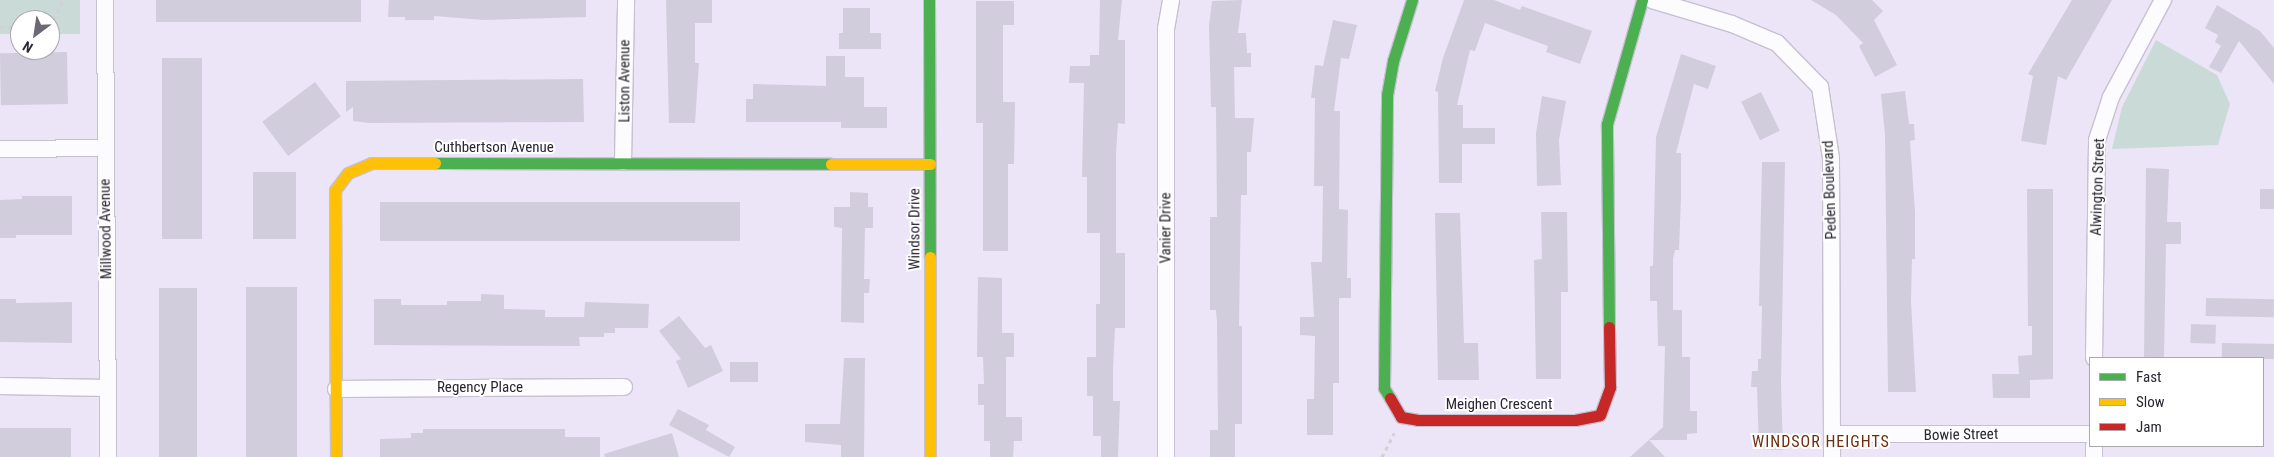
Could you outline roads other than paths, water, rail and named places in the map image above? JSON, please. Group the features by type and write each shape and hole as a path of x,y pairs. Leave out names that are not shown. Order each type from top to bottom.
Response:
{"street":[{"name":"Millwood Avenue","path":"105,0 108,457"},
{"name":"Liston Avenue","path":"623,162 626,0"},
{"name":"Windsor Drive","path":"929,0 930,457"},
{"name":"Vanier Drive","path":"1166,457 1166,28 1171,0"},
{"name":"Meighen Crescent","path":"1412,0 1393,61 1387,95 1384,388 1401,418 1418,420 1576,420 1600,415 1610,387 1607,124 1642,0"},
{"name":"Peden Boulevard","path":"1652,0 1732,24 1777,43 1820,87 1831,158 1832,457"},
{"name":"Alwington Street","path":"2094,357 2096,140 2111,97 2162,0"},
{"path":"0,149 105,148"},
{"name":"Cuthbertson Avenue","path":"336,457 335,190 348,173 371,163 930,164"},
{"path":"0,386 107,388"},
{"name":"Regency Place","path":"336,389 624,387"},
{"name":"Bowie Street","path":"1832,434 2089,434"}],"district":[{"name":"WINDSOR HEIGHTS","path":"1821,442"}]}
